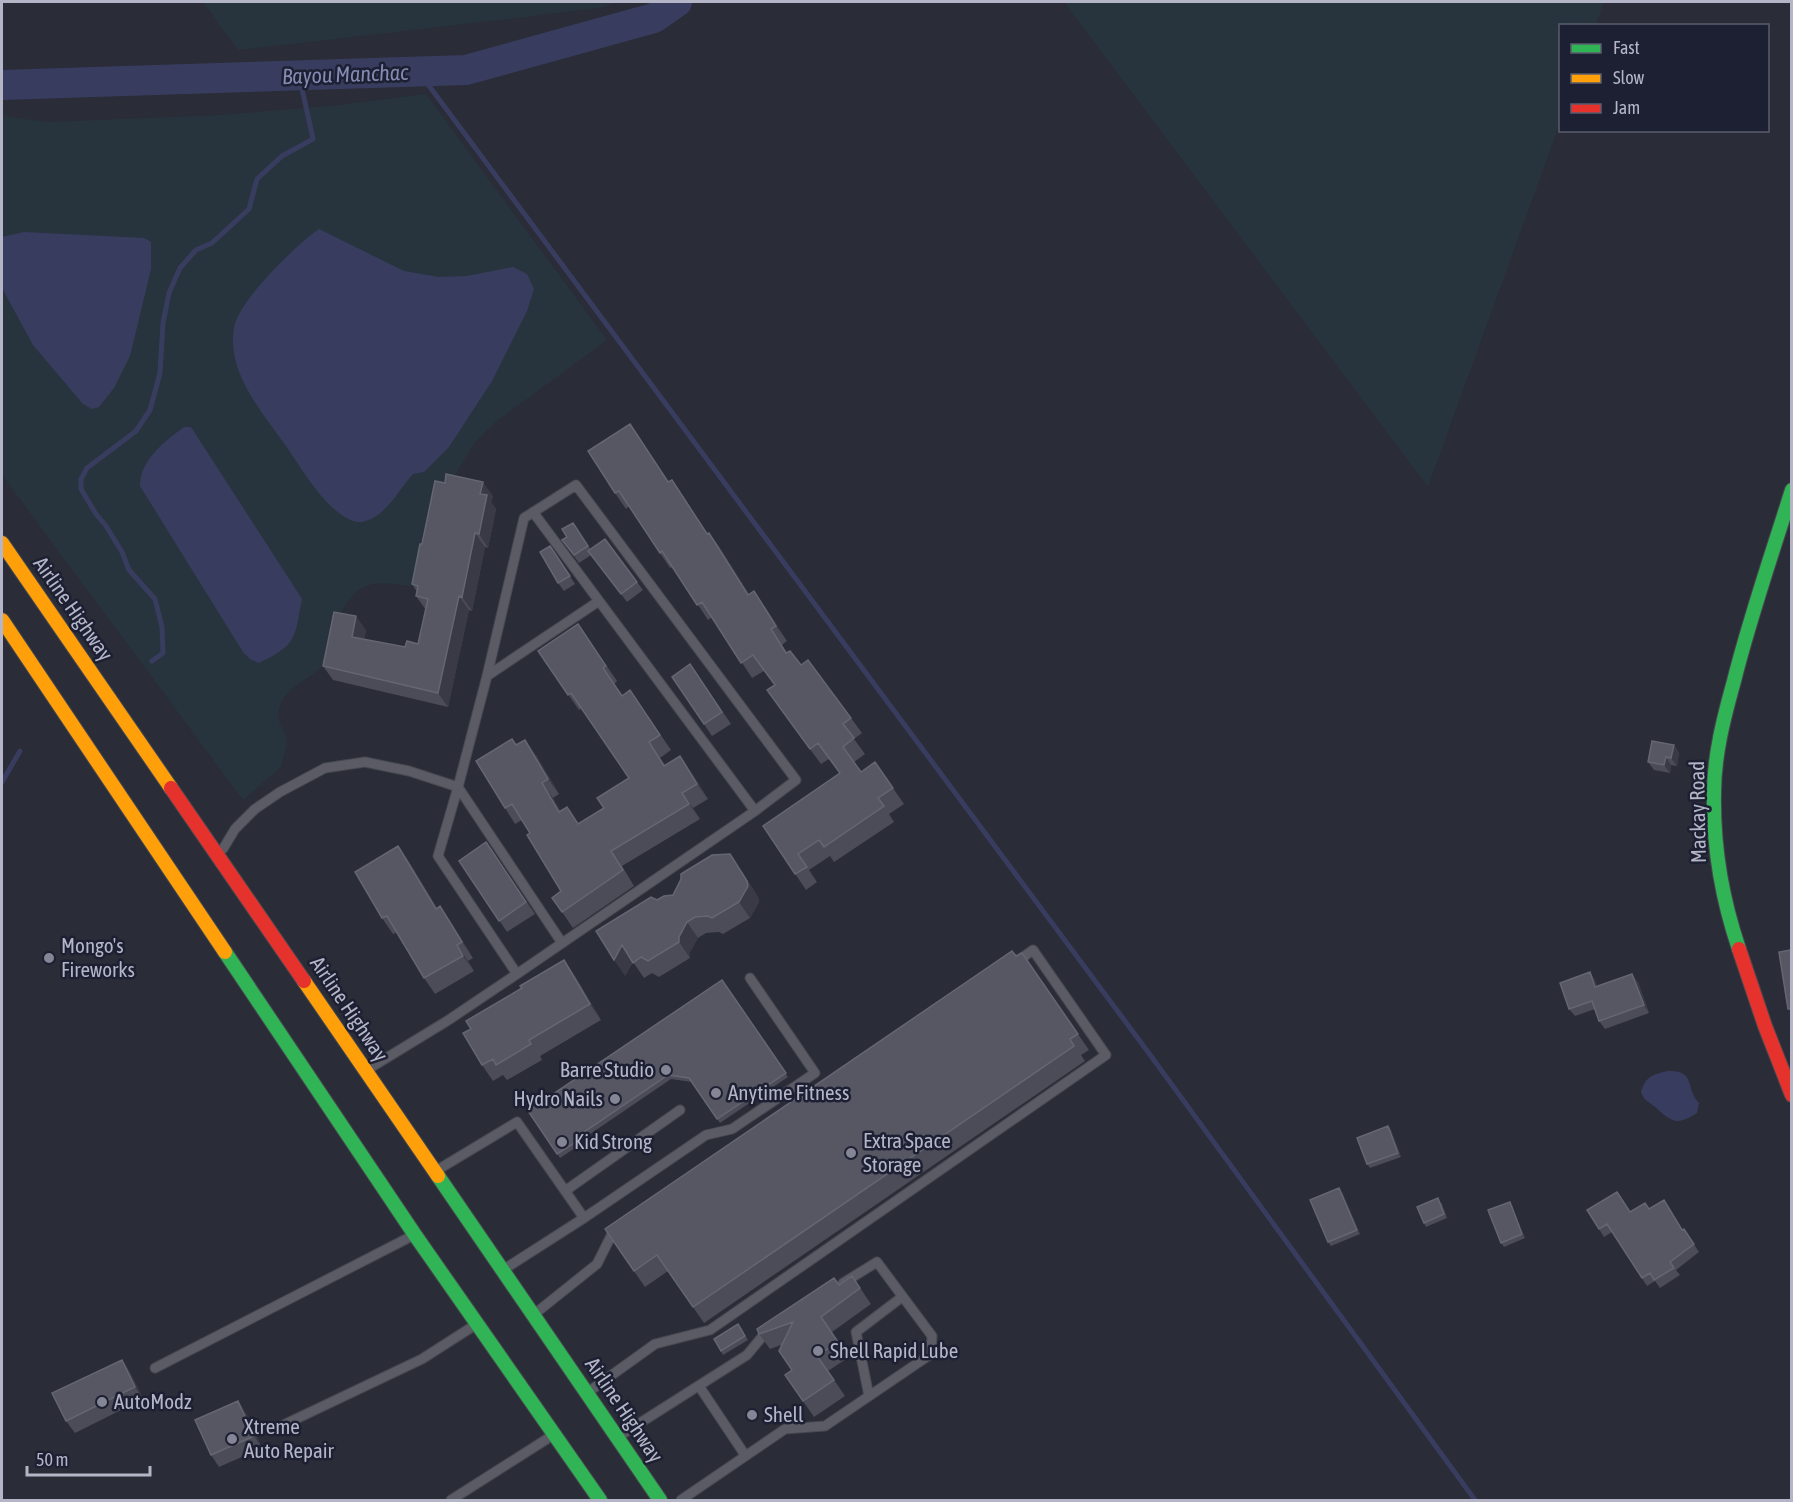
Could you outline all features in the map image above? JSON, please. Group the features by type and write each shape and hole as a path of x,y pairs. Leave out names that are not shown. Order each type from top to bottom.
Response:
{"main road":[{"name":"Mackay Road","path":"1791,490 1742,649 1726,710 1718,750 1714,792 1723,894 1732,932 1791,1095"},
{"name":"Airline Highway","path":"2,543 660,1500"},
{"path":"2,620 415,1235 600,1500"},
{"path":"87,748 105,752 139,800"},
{"path":"205,858 219,857"},
{"path":"182,890 196,882"},
{"path":"289,984 315,1018 334,1025"}],"lane":[{"path":"366,1071 517,974 755,811 796,780 576,485 524,518 487,676 438,856 517,974"},
{"path":"533,512 755,811"},
{"path":"487,676 598,601"},
{"path":"219,857 235,829 255,808 325,768 365,762 409,771 458,787 562,943"},
{"path":"586,1393 655,1344 710,1330 1106,1055 1034,950 1004,970"},
{"path":"502,1270 585,1218 706,1135 732,1129 814,1073 750,978"},
{"path":"565,1191 680,1110"},
{"path":"435,1171 517,1122 585,1218"},
{"path":"533,1316 597,1264 612,1234 630,1222"},
{"path":"155,1368 415,1235"},
{"path":"681,1500 785,1429 825,1426 931,1354 932,1336 877,1262 837,1287"},
{"path":"868,1396 856,1332 902,1297"},
{"path":"277,1428 422,1359 476,1324"},
{"path":"617,1438 747,1355 766,1332 776,1326"},
{"path":"699,1386 745,1455"},
{"path":"450,1500 555,1434"}],"shaded area":[{"path":"203,2 617,2 603,7 238,50"},
{"path":"1064,2 1604,2 1596,24 1559,24 1559,126 1428,487"},
{"path":"426,94 607,340 497,421 475,442 447,488 421,576 411,586 372,584 355,593 348,600 339,618 325,662 315,673 287,694 280,706 279,722 287,744 281,767 243,800 2,475 2,116 49,122 221,115 341,105"}],"water":[{"path":"319,229 404,271 439,277 467,276 513,267 527,274 534,289 527,311 492,381 449,447 424,472 413,474 378,515 361,522 350,520 339,513 314,487 253,399 242,379 234,354 234,328 246,303 269,274"},
{"path":"24,232 144,238 151,242 151,269 130,356 114,388 99,407 92,409 83,404 33,345 2,288 2,237"},
{"path":"184,427 191,427 302,599 295,632 288,645 259,663 250,659 243,652 140,486 144,468 149,460 162,445"},
{"path":"1668,1071 1683,1073 1699,1103 1697,1113 1683,1120 1669,1118 1646,1100 1641,1092 1650,1077"}],"building":[{"path":"630,424 668,482 672,480 707,534 709,533 748,595 754,591 776,626 771,629 786,653 790,651 801,665 808,660 851,718 843,724 854,738 843,747 861,772 875,762 893,788 878,798 884,806 824,847 819,840 798,854 807,867 795,874 763,826 840,773 818,743 810,749 767,690 775,685 753,655 741,663 702,602 697,605 662,551 660,553 619,491 615,493 588,451"},
{"path":"446,474 483,482 480,494 487,495 479,534 475,533 462,597 459,596 438,693 323,666 334,612 356,616 352,637 405,647 407,641 418,644 428,599 416,596 418,586 412,584 435,481 445,483"},
{"path":"573,523 588,546 574,555 562,540 567,537 562,529"},
{"path":"605,539 637,582 621,594 588,551"},
{"path":"550,546 570,576 558,583 540,552"},
{"path":"578,624 606,666 603,668 622,696 630,690 660,735 649,742 664,766 680,756 697,784 682,793 689,804 611,851 623,870 562,912 552,898 561,891 527,835 530,833 512,804 505,808 476,761 512,739 516,745 525,740 548,779 542,783 559,812 567,807 578,824 604,808 597,798 629,778 571,693 568,695 538,651"},
{"path":"690,664 722,712 704,724 672,677"},
{"path":"1652,741 1674,745 1671,758 1666,757 1664,765 1648,762"},
{"path":"486,842 526,902 499,921 459,861"},
{"path":"398,846 436,909 440,906 462,942 457,945 463,956 424,978 387,916 382,918 355,872"},
{"path":"730,854 748,886 739,902 712,918 695,917 687,922 679,937 679,942 648,961 641,957 633,963 622,945 614,960 596,931 651,897 657,900 673,895 681,874 712,855"},
{"path":"1791,950 1791,1009 1788,1009 1779,952"},
{"name":"Extra Space Storage","path":"1012,951 1016,956 1022,953 1078,1034 1070,1039 1074,1046 693,1307 657,1255 634,1271 605,1229"},
{"path":"564,960 590,1004 529,1040 531,1044 496,1065 493,1059 482,1065 463,1033 471,1029 466,1021"},
{"path":"1590,972 1595,987 1632,974 1644,1005 1599,1021 1592,1001 1569,1009 1560,983"},
{"path":"722,980 786,1073 717,1119 689,1078 668,1075 574,1139 576,1142 557,1154 528,1111"},
{"path":"1388,1126 1398,1153 1367,1164 1357,1138"},
{"path":"1339,1188 1357,1230 1328,1242 1310,1200"},
{"path":"1617,1192 1630,1212 1645,1203 1649,1209 1664,1200 1682,1230 1684,1229 1694,1244 1670,1262 1674,1268 1654,1280 1650,1273 1642,1278 1607,1224 1599,1229 1587,1210"},
{"path":"1438,1198 1444,1214 1424,1223 1417,1207"},
{"path":"1510,1202 1522,1234 1501,1243 1488,1210"},
{"path":"852,1276 860,1288 821,1317 838,1342 817,1356 834,1380 803,1401 785,1375 792,1370 779,1351 793,1322 759,1334 757,1329 834,1278 839,1285"},
{"path":"738,1324 745,1336 721,1351 714,1339"},
{"path":"122,1360 135,1387 66,1421 52,1393"},
{"path":"238,1401 254,1436 211,1455 195,1420"}],"waterway":[{"name":"Bayou Manchac","path":"2,85 466,70 654,18 677,2"},
{"path":"418,71 1148,1052 1475,1500"},
{"path":"152,661 163,653 162,627 155,599 129,570 122,552 81,489 81,479 87,468 136,431 150,410 160,373 163,323 169,293 180,268 196,250 212,243 249,209 257,179 282,156 313,139 299,75"},
{"path":"2,782 20,751"}],"traffic: fast":[{"path":"1739,949 1723,891 1717,852 1714,779 1723,722 1740,657 1792,490"},
{"path":"225,952 415,1235 600,1500"},
{"path":"438,1176 660,1500"}],"traffic: slow":[{"path":"2,543 171,788"},
{"path":"2,620 225,952"},
{"path":"304,981 438,1176"}],"traffic: jam":[{"path":"171,788 304,981"},
{"path":"1739,949 1765,1026 1792,1095"}],"place":[{"name":"Mongo's Fireworks","path":"49,958"},
{"name":"Barre Studio","path":"666,1070"},
{"name":"Anytime Fitness","path":"716,1093"},
{"name":"Hydro Nails","path":"615,1099"},
{"name":"Kid Strong","path":"562,1142"},
{"name":"Extra Space Storage","path":"851,1153"},
{"name":"Shell Rapid Lube","path":"818,1351"},
{"name":"AutoModz","path":"102,1402"},
{"name":"Shell","path":"752,1415"},
{"name":"Xtreme Auto Repair","path":"232,1439"}]}
